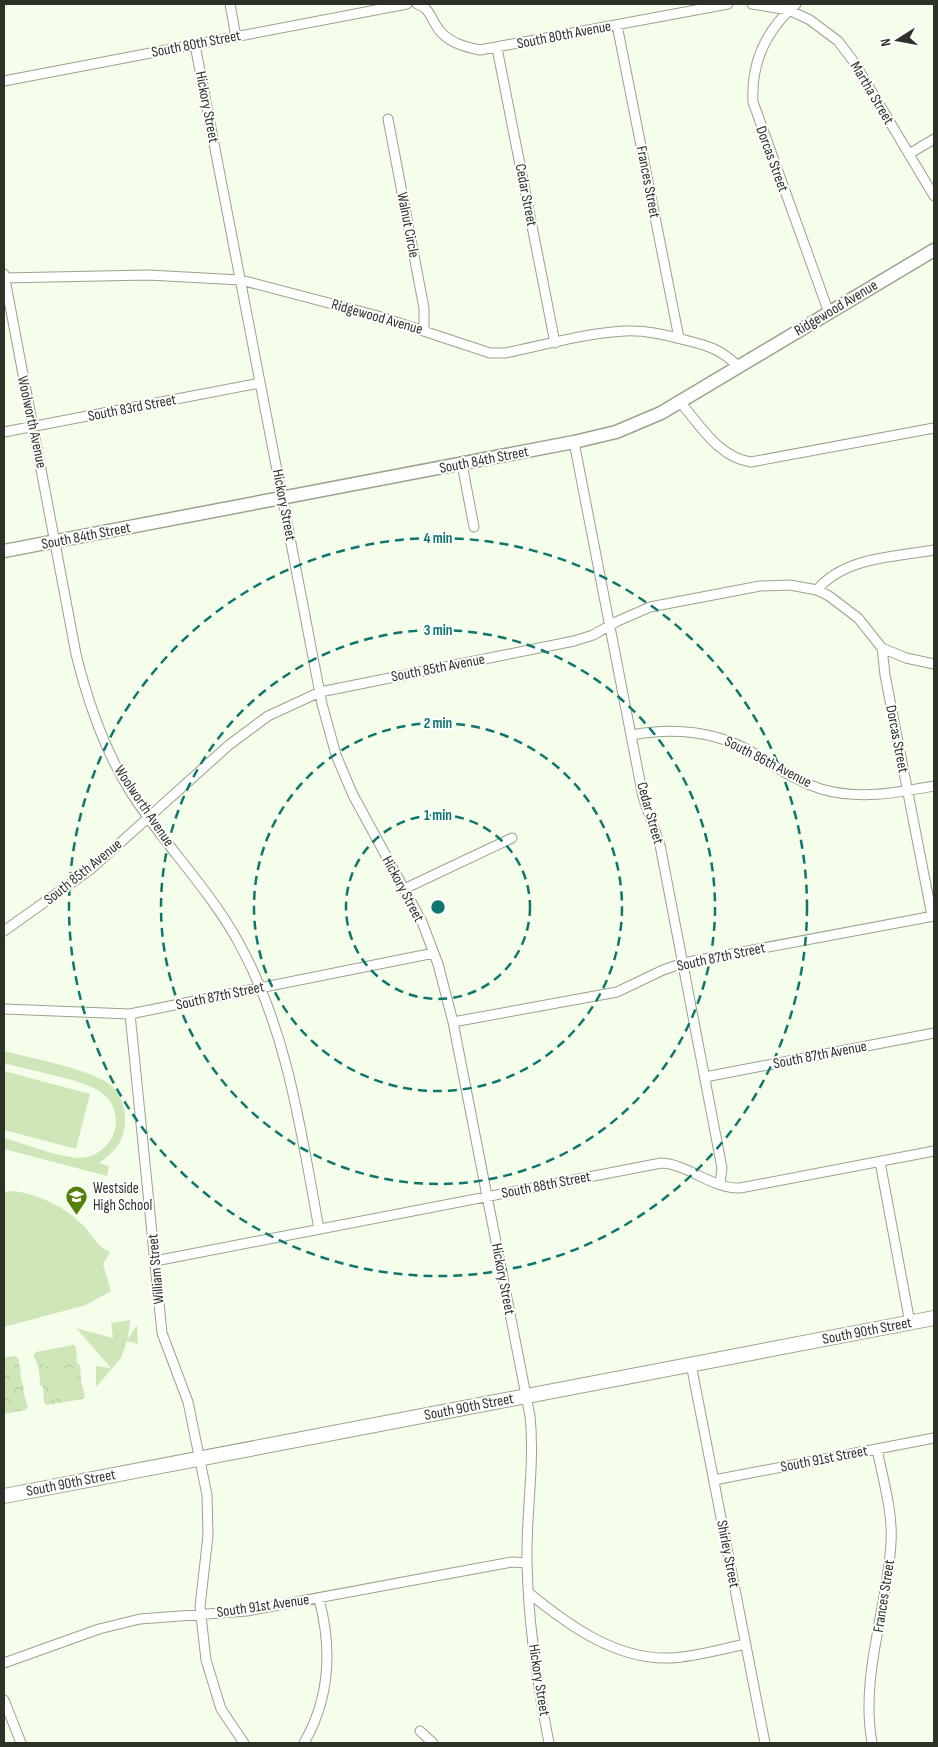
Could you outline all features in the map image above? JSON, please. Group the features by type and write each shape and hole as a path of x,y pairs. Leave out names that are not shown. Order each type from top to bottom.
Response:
{"main road":[{"name":"Ridgewood Avenue","path":"680,402 934,250"},
{"name":"South 84th Street","path":"4,552 574,442 632,426 680,402"},
{"name":"South 90th Street","path":"4,1496 934,1318"}],"street":[{"path":"230,4 236,36"},
{"name":"South 80th Street","path":"4,81 195,45 356,8 388,7 407,4"},
{"name":"South 80th Avenue","path":"417,4 424,6 440,31 453,42 480,50 728,4"},
{"path":"752,4 792,7"},
{"name":"Martha Street","path":"792,7 832,36 844,48 934,196"},
{"name":"Dorcas Street","path":"792,7 771,32 760,53 754,76 753,102 829,313"},
{"name":"Frances Street","path":"617,25 679,338"},
{"name":"Hickory Street","path":"195,45 330,736 343,772 366,821 422,922 434,953 453,1022 526,1396 532,1454 526,1563 536,1673 549,1743"},
{"name":"Cedar Street","path":"497,48 555,343"},
{"name":"Walnut Circle","path":"388,120 424,308 424,330"},
{"path":"909,154 934,139"},
{"name":"Woolworth Avenue","path":"4,274 76,654 91,708 117,768 149,818 216,906 240,945 260,987 275,1024 287,1063 319,1229"},
{"name":"Ridgewood Avenue","path":"4,278 148,275 241,280 424,330 490,353 505,353 625,331 650,332 679,338 719,350 738,366"},
{"name":"South 83rd Street","path":"4,432 260,383"},
{"path":"680,402 727,454 741,461 751,462 934,428"},
{"name":"Cedar Street","path":"574,442 643,797 660,845 722,1168 720,1184"},
{"path":"462,464 474,528"},
{"path":"934,550 847,568 831,576 817,590 848,609 882,648 906,658 934,664"},
{"name":"South 85th Avenue","path":"4,931 72,884 251,726 285,706 320,692 574,641 593,635 650,608 760,586 790,585 817,590"},
{"name":"Dorcas Street","path":"882,648 885,675 907,791 933,916"},
{"name":"South 86th Avenue","path":"632,735 669,730 704,733 741,746 792,778 822,789 864,796 934,786"},
{"path":"404,889 512,838"},
{"name":"South 87th Street","path":"453,1022 617,992 663,970 683,963 933,916"},
{"name":"South 87th Street","path":"4,1008 130,1014 434,953"},
{"name":"William Street","path":"130,1014 163,1338 188,1402 201,1458"},
{"name":"South 87th Avenue","path":"705,1077 934,1033"},
{"name":"South 88th Street","path":"156,1261 660,1163 672,1165 720,1184 740,1188 934,1151"},
{"path":"880,1162 910,1323"},
{"name":"Shirley Street","path":"691,1364 765,1743"},
{"name":"South 91st Street","path":"714,1480 934,1438"},
{"name":"Frances Street","path":"872,1743 869,1689 891,1541 889,1514 877,1449"},
{"path":"201,1458 209,1519 200,1614 206,1660 216,1696 226,1719 244,1743"},
{"name":"South 91st Avenue","path":"4,1663 118,1623 160,1616 247,1611 512,1562 526,1563"},
{"path":"529,1593 587,1634 612,1646 637,1654 677,1657 746,1644"},
{"path":"304,1743 320,1707 327,1675 327,1646 319,1598"},
{"path":"4,1700 20,1743"},
{"path":"420,1731 433,1743"}],"green space":[{"path":"4,1051 78,1070 105,1081 113,1087 123,1104 125,1123 123,1135 117,1146 99,1163 109,1166 107,1176 4,1149 4,1138 60,1155 85,1158 92,1156 109,1143 116,1123 112,1105 107,1097 99,1091 67,1079 4,1063"},
{"path":"4,1071 90,1094 76,1149 4,1130"},
{"path":"13,1191 41,1198 60,1207 76,1218 98,1244 110,1252 103,1264 111,1291 86,1305 4,1327 4,1192"},
{"path":"130,1320 128,1339 137,1325 138,1344 127,1341 121,1358 96,1387 96,1366 111,1368 76,1328 113,1338 111,1323"},
{"path":"73,1345 76,1347 77,1363 80,1365 85,1396 83,1399 47,1405 44,1403 43,1387 40,1385 39,1370 34,1355 36,1352"},
{"path":"69,1350 71,1362 44,1367 42,1355"},
{"path":"15,1356 18,1358 23,1391 28,1407 25,1410 4,1414 4,1358"},
{"path":"72,1367 74,1379 48,1384 45,1372"},
{"path":"75,1383 77,1395 51,1400 48,1388"}],"place":[{"name":"Westside High School","path":"77,1216"}]}
